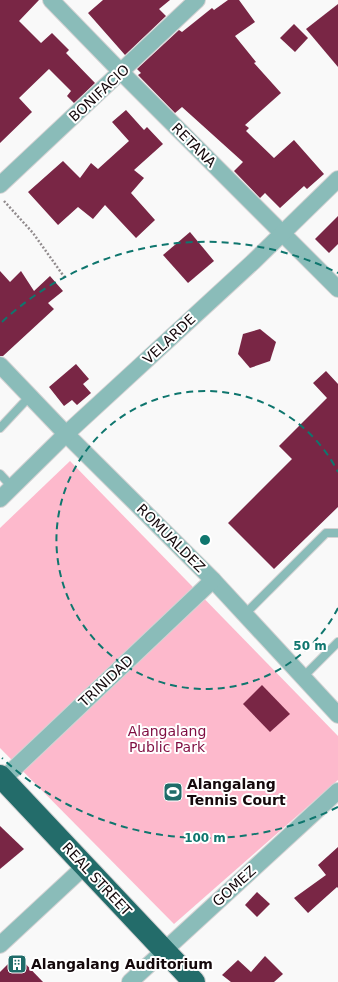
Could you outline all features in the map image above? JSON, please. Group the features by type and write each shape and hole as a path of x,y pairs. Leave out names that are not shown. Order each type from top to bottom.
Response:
{"highway":[{"name":"REAL STREET","path":"1,779 194,982"}],"street":[{"name":"RETANA","path":"51,0 338,290"},
{"name":"BONIFACIO","path":"0,185 197,0"},
{"name":"VELARDE","path":"0,499 66,434 253,262 282,232 338,179"},
{"name":"ROMUALDEZ","path":"0,365 66,434 213,580 338,715"},
{"name":"TRINIDAD","path":"1,779 213,580"},
{"name":"GOMEZ","path":"130,982 338,791"},
{"path":"0,945 85,866"}],"lane":[{"path":"0,428 30,396"},
{"path":"0,474 12,487"},
{"path":"245,614 326,533 338,533"},
{"path":"303,677 338,642"}],"path":[{"path":"0,197 33,233 65,278"}],"green space":[{"name":"Alangalang Public Park","path":"70,461 338,736 338,780 174,924 0,748 0,528"}],"building":[{"path":"0,0 39,0 19,21 41,43 52,33 69,50 66,53 95,83 74,103 67,96 71,91 49,69 19,98 32,112 0,143"},
{"path":"103,0 170,0 159,9 166,16 125,55 88,13"},
{"path":"228,0 239,0 255,22 235,36 256,62 254,63 281,93 245,125 249,128 246,131 274,158 294,140 324,174 307,189 304,186 280,208 265,193 260,198 234,171 243,162 182,107 175,113 138,75 141,73 137,69 179,30 182,32 212,8 214,10"},
{"path":"338,4 338,67 306,29"},
{"path":"294,24 308,38 295,52 280,38"},
{"path":"126,110 144,130 147,127 163,144 134,170 144,178 131,193 155,220 136,238 105,205 93,219 78,207 58,225 28,192 63,161 80,178 91,163 98,169 129,141 112,122"},
{"path":"338,216 338,244 329,253 315,239"},
{"path":"190,232 214,261 188,283 163,255"},
{"path":"0,271 10,282 21,271 34,291 50,276 63,291 48,303 54,309 3,356 0,356"},
{"path":"260,329 276,342 270,361 250,368 238,354 243,334"},
{"path":"76,364 89,379 83,384 91,393 77,405 72,400 64,406 49,387"},
{"path":"326,371 338,384 338,507 274,569 228,523 292,459 279,446 327,398 313,383"},
{"path":"262,685 290,714 270,732 243,704"},
{"path":"0,826 24,849 0,869"},
{"path":"338,847 338,888 337,887 308,913 294,898 326,875 318,865"},
{"path":"257,892 270,904 257,917 245,905"},
{"name":"Alangalang Auditorium","path":"17,955 43,982 0,982 0,972"},
{"path":"265,956 283,974 274,982 231,982 222,975 238,960 251,972"}],"place":[{"name":"Alangalang Tennis Court","path":"173,792"},
{"name":"Alangalang Auditorium","path":"17,964"}]}
